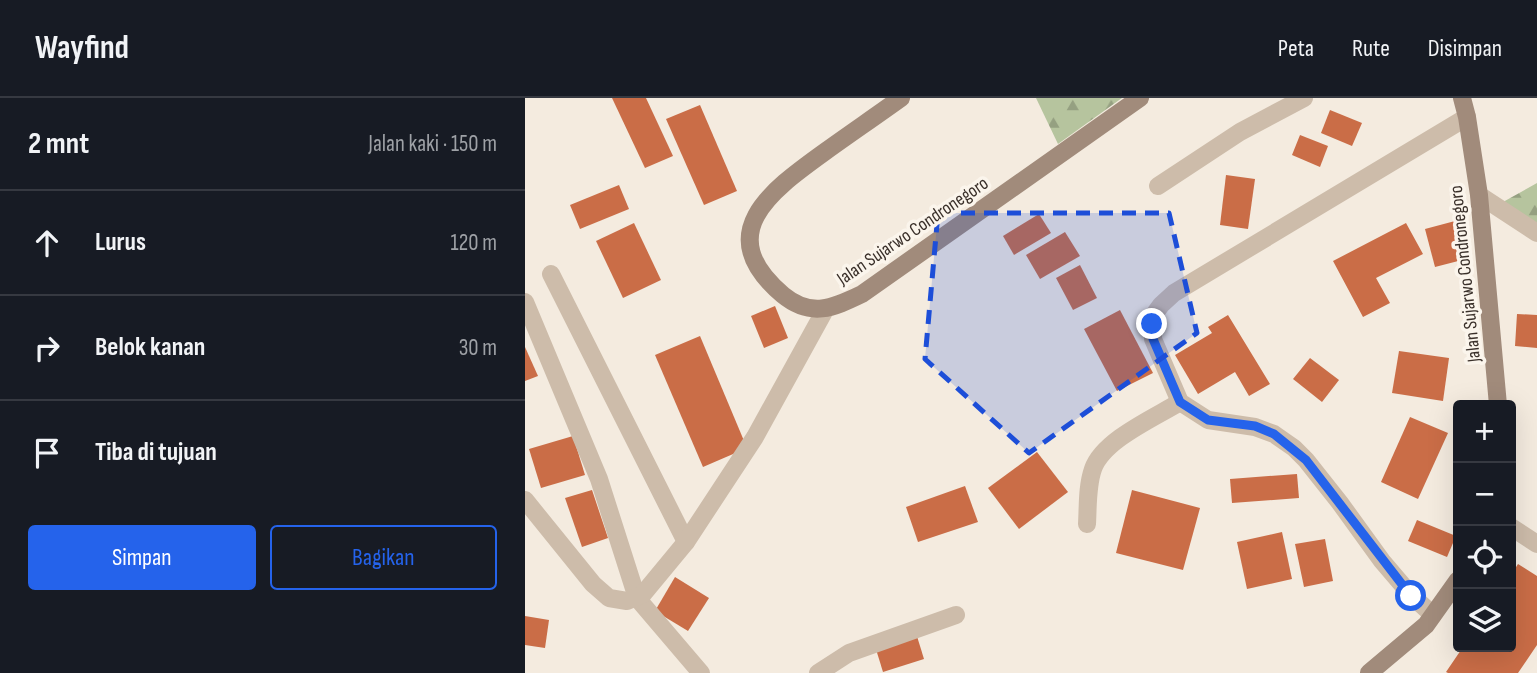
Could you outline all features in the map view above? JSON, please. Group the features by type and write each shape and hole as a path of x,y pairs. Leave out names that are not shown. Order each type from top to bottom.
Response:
{"street":[{"name":"Jalan Sujarwo Condronegoro","path":"901,98 788,178 769,195 753,220 750,240 752,252 768,282 795,304 825,310 862,294 1140,98"},
{"path":"1158,186 1240,132 1304,98"},
{"name":"Jalan Sujarwo Condronegoro","path":"1462,98 1479,195 1498,400"},
{"path":"1433,615 1411,596 1294,448 1274,434 1255,426 1208,420 1180,402 1153,339 1153,316 1174,293 1467,117"},
{"path":"1479,195 1537,233"},
{"path":"551,274 686,542"},
{"path":"525,302 599,479 638,598 701,673"},
{"path":"525,500 593,584 609,598 627,601 638,598 651,587 686,542 755,437 825,310"},
{"path":"1087,524 1090,478 1100,456 1114,442 1180,402"},
{"path":"1516,530 1537,544"},
{"path":"1369,673 1426,625 1453,587"},
{"path":"818,673 849,653 956,615"}],"highlighted area":[{"path":"938,213 1169,213 1197,333 1029,453 925,359"}],"green space":[{"path":"1036,98 1122,98 1058,144"},
{"path":"1537,183 1537,225 1503,202"}],"building":[{"path":"612,98 646,98 673,156 645,168"},
{"path":"700,105 737,191 704,205 666,119"},
{"path":"1330,110 1362,123 1352,146 1321,133"},
{"path":"1300,135 1328,146 1320,167 1292,155"},
{"path":"1226,175 1255,179 1248,229 1220,225"},
{"path":"619,185 629,209 580,229 570,205"},
{"path":"1039,214 1051,233 1014,255 1003,236"},
{"path":"1455,221 1466,259 1435,267 1425,229"},
{"path":"634,223 661,280 623,298 596,241"},
{"path":"1406,223 1423,254 1376,278 1390,303 1363,317 1333,261"},
{"path":"1065,232 1080,256 1040,279 1026,255"},
{"path":"1080,265 1097,298 1073,310 1056,278"},
{"path":"775,306 788,338 764,348 751,316"},
{"path":"1120,310 1153,373 1117,391 1084,329"},
{"path":"1517,314 1537,315 1537,348 1515,346"},
{"path":"1228,315 1270,384 1249,396 1235,372 1198,394 1175,355 1212,333 1208,327"},
{"path":"700,336 747,448 703,467 655,355"},
{"path":"525,347 538,376 525,381"},
{"path":"1399,351 1449,358 1443,401 1392,393"},
{"path":"1310,358 1339,380 1322,402 1293,379"},
{"path":"1410,417 1448,433 1418,499 1381,482"},
{"path":"573,436 585,475 541,488 529,449"},
{"path":"1037,452 1068,492 1019,529 988,488"},
{"path":"1297,474 1299,498 1232,503 1230,479"},
{"path":"965,486 978,522 918,542 906,507"},
{"path":"592,490 608,538 582,547 565,498"},
{"path":"1132,490 1200,508 1183,570 1116,553"},
{"path":"1417,520 1453,535 1453,543 1447,557 1408,541"},
{"path":"1282,532 1292,579 1247,589 1237,542"},
{"path":"1325,539 1333,581 1304,587 1295,544"},
{"path":"1518,564 1537,576 1537,645 1518,673 1446,672 1460,652 1516,652"},
{"path":"675,577 709,598 688,631 655,611"},
{"path":"525,616 549,620 545,648 525,645"},
{"path":"916,633 924,659 883,672 875,646"}],"route":[{"path":"1152,324 1153,339 1180,402 1208,420 1255,426 1274,434 1294,448 1411,596"}]}
